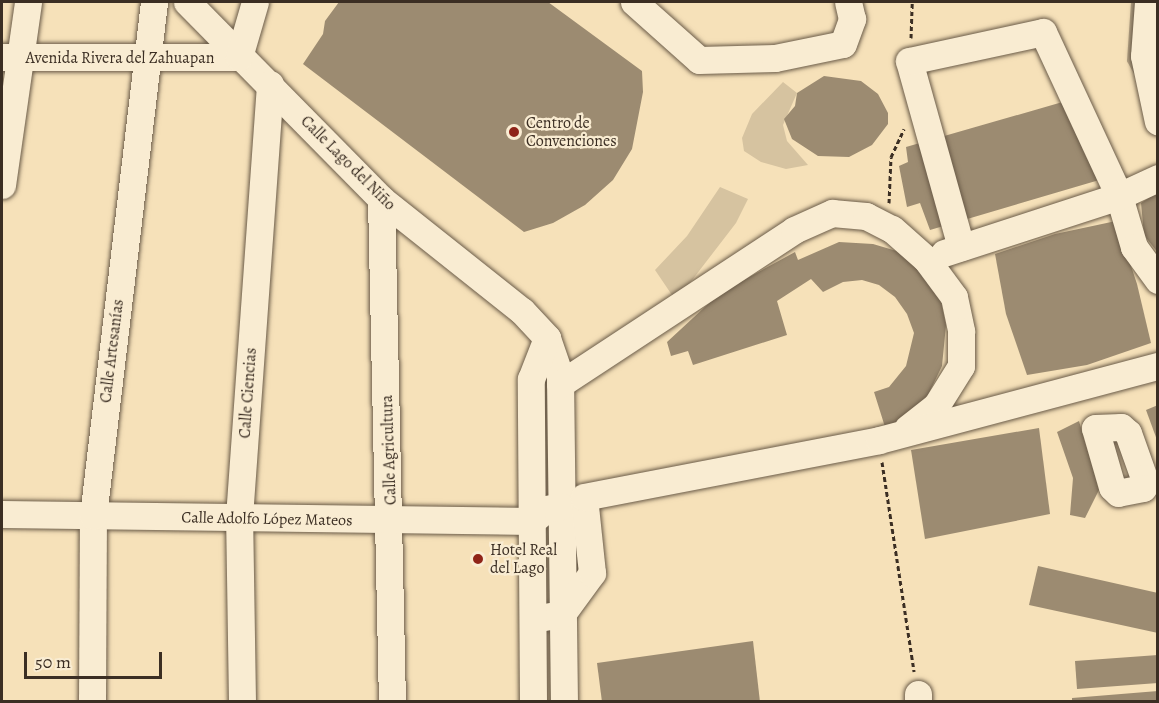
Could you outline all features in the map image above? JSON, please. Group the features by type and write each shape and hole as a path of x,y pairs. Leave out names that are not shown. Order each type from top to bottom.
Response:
{"street":[{"path":"2,185 10,57 28,2"},
{"name":"Calle Artesanías","path":"92,702 93,516 145,60 154,2"},
{"name":"Calle Lago del Niño","path":"187,2 381,199 522,311 547,338"},
{"path":"239,57 255,2"},
{"path":"634,2 699,60 775,58 843,44 852,19 848,2"},
{"path":"1148,2 1144,56 1158,122"},
{"path":"961,247 909,61 1043,33 1119,196 1134,248 1158,280"},
{"name":"Avenida Rivera del Zahuapan","path":"10,57 145,60 239,57"},
{"name":"Calle Ciencias","path":"242,702 239,517 270,84"},
{"path":"926,259 1119,196 1158,178"},
{"name":"Calle Agricultura","path":"381,199 391,522 393,702"},
{"path":"560,384 794,230 832,213 866,216 892,229 926,259 954,297 961,330 961,366 936,406 889,437"},
{"path":"547,338 560,384 564,702"},
{"path":"533,702 531,379 547,338"},
{"path":"532,619 562,614 592,573 584,497 889,437 1158,366"},
{"path":"1076,387 1095,428"},
{"name":"Calle Adolfo López Mateos","path":"2,514 239,517 391,522 532,521 546,509 561,506"},
{"name":"Calle Adolfo López Mateos","path":"532,521 542,532 561,535"}],"path":[{"path":"889,437 918,698"}],"shaded area":[{"path":"783,82 797,93 783,125 787,141 808,165 786,169 761,162 744,151 742,138 752,114"},
{"path":"720,187 748,199 736,223 676,301 655,270 687,236"}],"building":[{"name":"Centro de Convenciones","path":"339,2 548,2 642,71 643,92 632,149 613,180 585,205 553,223 524,232 303,64 323,34 325,21"},
{"path":"824,76 861,81 878,94 888,113 888,124 872,145 849,157 818,156 792,139 784,119 795,106 797,93"},
{"path":"1066,101 1106,178 930,230 920,203 907,207 899,166 908,162 906,147"},
{"path":"1158,192 1158,253 1144,235 1141,203"},
{"path":"1116,221 1137,284 1151,343 1087,365 1027,375 1006,314 995,254 1055,234"},
{"path":"839,242 873,244 900,252 931,284 941,301 946,325 942,366 928,395 900,421 885,427 874,392 889,387 906,366 914,333 907,314 895,297 879,285 862,280 843,282 823,292 811,279 777,301 787,335 693,365 688,351 671,356 667,342 720,293 795,252 798,260"},
{"path":"1158,405 1158,440 1157,440 1146,410"},
{"path":"1079,421 1099,490 1085,518 1070,515 1073,478 1057,432"},
{"path":"1039,428 1050,514 925,539 911,450"},
{"path":"1038,566 1158,593 1158,633 1029,605"},
{"path":"753,641 760,702 602,702 597,663"},
{"path":"1158,655 1158,683 1077,689 1075,661"},
{"path":"1158,691 1158,702 1072,702 1072,698"}],"waterway":[{"path":"1133,2 1129,60 1135,71"}],"place":[{"name":"Centro de Convenciones","path":"514,132"},
{"name":"Hotel Real del Lago","path":"478,559"}]}
